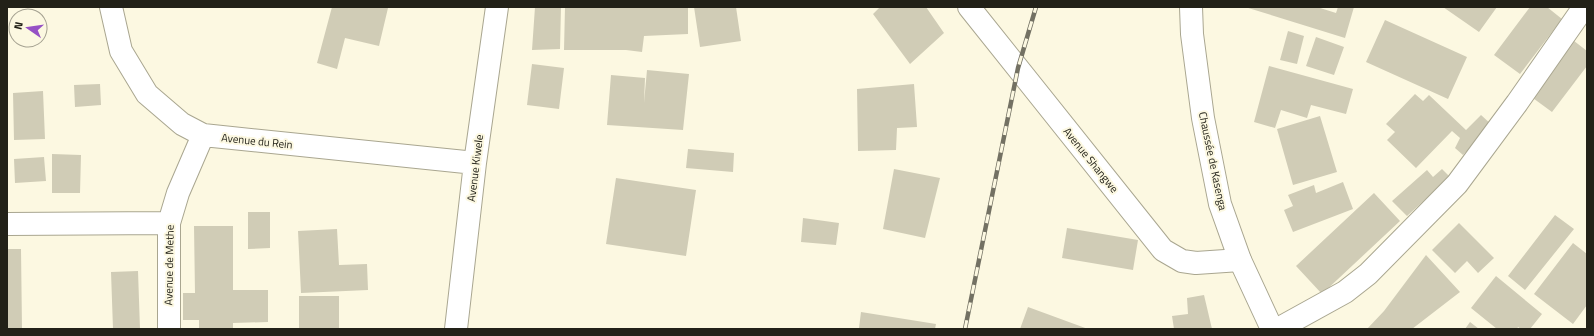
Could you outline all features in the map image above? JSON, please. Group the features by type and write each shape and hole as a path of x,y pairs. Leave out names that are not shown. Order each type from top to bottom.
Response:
{"street":[{"name":"Avenue du Rein","path":"111,7 121,51 147,94 182,124 203,135 475,163"},
{"name":"Avenue Kiwele","path":"456,329 475,163 497,7"},
{"name":"Avenue Shangwe","path":"969,7 1163,250 1182,262 1196,263 1240,260"},
{"name":"Chaussée de Kasenga","path":"1191,7 1192,34 1203,118 1220,204 1240,260 1272,329"},
{"path":"1278,329 1345,292 1362,279 1456,184 1517,103 1584,7"},
{"name":"Avenue de Methe","path":"169,329 169,223 178,193 203,135"},
{"path":"7,224 169,223"}],"building":[{"path":"332,7 388,8 379,46 345,38 337,69 317,63"},
{"path":"535,7 561,7 560,49 532,50"},
{"path":"565,7 688,7 688,34 644,36 642,52 626,50 564,50"},
{"path":"694,7 736,7 741,41 700,47"},
{"path":"880,7 926,7 944,33 910,64 873,14"},
{"path":"1245,7 1317,7 1336,13 1338,7 1354,7 1345,38"},
{"path":"1443,7 1497,7 1479,32"},
{"path":"1530,7 1547,7 1562,19 1520,74 1494,55"},
{"path":"1385,20 1467,57 1448,99 1366,62"},
{"path":"1288,31 1304,36 1297,64 1280,60"},
{"path":"1316,37 1344,47 1334,75 1306,66"},
{"path":"1569,37 1587,51 1587,66 1552,112 1526,93"},
{"path":"532,64 564,68 559,109 527,105"},
{"path":"1269,66 1353,89 1346,114 1311,105 1307,118 1281,110 1275,128 1254,122"},
{"path":"647,70 689,74 683,130 607,125 611,75 645,78 644,103"},
{"path":"100,84 101,105 75,107 74,85"},
{"path":"914,84 917,127 897,128 896,150 858,151 857,89"},
{"path":"43,91 45,139 14,140 13,93"},
{"path":"1415,94 1423,101 1429,95 1466,130 1481,115 1492,125 1463,155 1455,148 1460,138 1452,131 1416,168 1387,140 1395,132 1386,124"},
{"path":"1320,116 1337,172 1293,185 1277,129"},
{"path":"688,149 734,153 733,172 686,168"},
{"path":"52,154 81,155 80,193 52,193"},
{"path":"44,157 46,181 15,183 14,159"},
{"path":"894,169 940,178 925,238 883,229"},
{"path":"1442,169 1450,177 1407,216 1392,201 1427,170 1433,177"},
{"path":"616,178 696,190 686,256 606,244"},
{"path":"1343,182 1353,209 1293,232 1284,210 1293,206 1288,195 1314,185 1316,193"},
{"path":"1374,193 1400,221 1322,294 1296,266"},
{"path":"248,212 270,212 270,248 248,249"},
{"path":"1555,215 1574,229 1525,290 1508,276"},
{"path":"803,218 839,223 836,245 801,242"},
{"path":"1459,223 1494,258 1478,273 1467,261 1455,273 1432,250"},
{"path":"194,226 233,226 233,290 268,290 268,322 233,323 233,329 199,329 199,320 183,320 183,293 195,293"},
{"path":"1067,228 1138,240 1133,270 1062,258"},
{"path":"337,229 339,265 367,264 368,290 301,293 298,231"},
{"path":"1573,243 1587,254 1587,305 1573,324 1534,294"},
{"path":"7,249 21,249 22,329 7,329"},
{"path":"1426,255 1460,292 1412,329 1367,329 1384,311"},
{"path":"138,271 140,329 113,329 111,272"},
{"path":"1496,276 1542,314 1530,329 1521,329 1518,327 1517,329 1497,329 1471,308"},
{"path":"1204,295 1212,329 1174,329 1172,316 1188,314 1187,298"},
{"path":"299,296 339,296 339,329 299,329"},
{"path":"1028,307 1088,329 1020,329"},
{"path":"861,312 936,324 935,329 859,328"},
{"path":"1470,322 1479,329 1465,329"}],"railway":[{"path":"965,329 1018,68 1036,7"}]}
